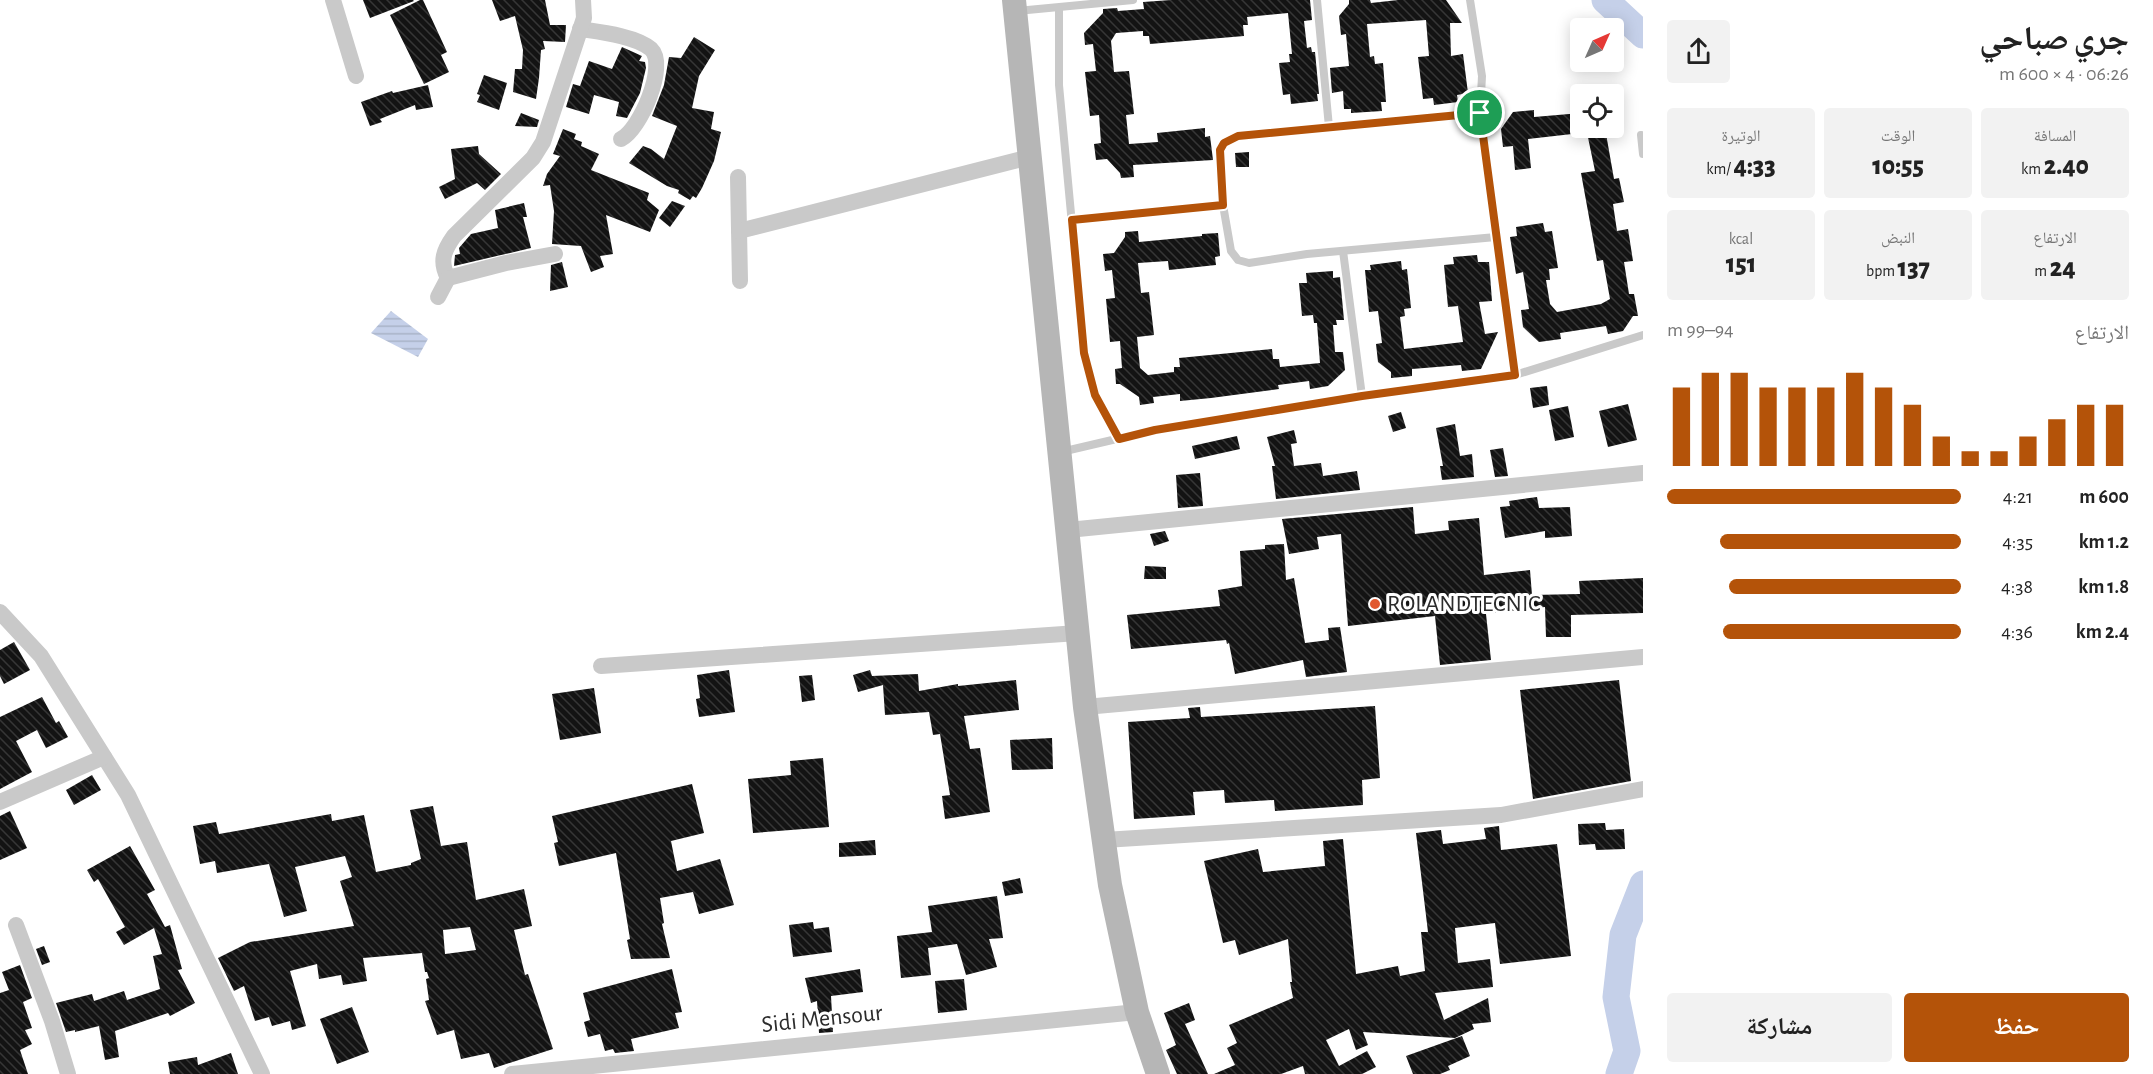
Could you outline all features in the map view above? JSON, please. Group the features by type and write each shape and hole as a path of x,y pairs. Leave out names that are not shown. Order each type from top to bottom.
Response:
{"main road":[{"path":"1015,5 1085,707 1110,885 1137,1012 1158,1074"}],"street":[{"path":"333,0 356,75"},
{"path":"438,297 448,278 442,256 446,247 454,236 533,158 543,142 584,18 583,0"},
{"path":"580,28 626,37 651,49 657,59 645,109 631,133 621,139"},
{"path":"739,231 1030,157"},
{"path":"738,177 740,281"},
{"path":"448,278 506,263 555,254"},
{"path":"1068,530 1643,473"},
{"path":"0,612 41,656 128,795 262,1074"},
{"path":"601,666 1078,633"},
{"path":"1085,707 1643,657"},
{"path":"0,802 104,757"},
{"path":"1104,840 1501,815 1643,789"},
{"path":"16,925 52,1021 68,1074"},
{"name":"Sidi Mensour","path":"512,1074 1137,1012"}],"lane":[{"path":"1015,5 1059,8 1133,0"},
{"path":"1317,0 1329,127"},
{"path":"1470,0 1482,76 1480,113 1515,375"},
{"path":"1059,8 1059,85 1084,353 1095,395 1119,439"},
{"path":"1480,113 1238,136 1224,143 1220,150 1223,205 1231,251 1234,257 1243,262 1496,237"},
{"path":"1641,135 1643,154"},
{"path":"1072,220 1223,205"},
{"path":"1343,251 1362,396"},
{"path":"1060,452 1155,430 1362,396 1515,375 1643,335"}],"water":[{"path":"391,311 428,339 418,357 371,333"}],"building":[{"path":"363,0 413,0 414,1 370,18"},
{"path":"423,0 447,52 441,55 449,72 424,84 390,15"},
{"path":"492,0 545,0 550,25 566,25 565,42 543,41 545,49 541,50 536,99 513,92 515,69 522,69 523,50 515,16 500,21"},
{"path":"1310,0 1312,20 1304,21 1307,48 1311,47 1312,52 1315,52 1318,101 1291,104 1290,94 1283,95 1279,63 1290,62 1289,54 1292,54 1288,13 1247,17 1248,25 1243,25 1244,36 1150,44 1149,36 1143,36 1143,31 1116,33 1111,41 1114,72 1129,71 1134,114 1126,115 1129,144 1158,142 1157,133 1205,128 1205,137 1210,136 1213,160 1133,165 1134,177 1121,178 1120,173 1107,159 1096,160 1094,144 1101,143 1099,115 1090,116 1085,72 1096,71 1093,44 1085,45 1084,33 1103,13 1103,9 1117,8 1118,11 1144,9 1143,2"},
{"path":"1349,0 1370,0 1371,3 1398,0 1446,0 1462,23 1450,23 1451,56 1463,54 1468,93 1457,95 1458,102 1434,105 1433,98 1423,99 1418,57 1429,56 1426,20 1367,24 1370,57 1374,56 1375,64 1383,63 1386,102 1381,102 1382,111 1351,113 1351,109 1344,109 1343,91 1332,93 1330,68 1349,66 1346,34 1341,35 1339,16 1349,4"},
{"path":"694,37 715,50 699,76 692,108 714,112 711,129 721,132 714,161 702,188 696,198 693,196 690,200 678,193 679,190 667,186 629,163 643,146 664,159 677,126 652,116 664,85 669,57 681,58"},
{"path":"622,47 642,56 639,61 645,62 646,68 640,93 627,118 616,116 619,102 594,95 589,114 566,107 573,84 580,86 589,61 612,69"},
{"path":"484,75 507,83 499,110 477,102 480,95 477,94"},
{"path":"428,85 433,107 416,110 415,105 380,119 382,122 370,126 361,102 392,91 393,93"},
{"path":"1534,110 1534,117 1570,114 1570,134 1528,139 1531,168 1515,170 1513,146 1503,147 1501,129 1513,112"},
{"path":"521,113 539,120 537,127 515,126"},
{"path":"563,129 576,134 574,139 582,142 581,146 599,154 591,170 649,193 647,200 659,210 650,232 606,215 613,254 600,256 604,267 591,272 581,246 552,244 554,211 550,185 543,186 547,174 560,156 553,154"},
{"path":"1588,138 1607,138 1614,179 1619,178 1624,202 1613,204 1617,231 1628,229 1633,261 1624,262 1629,294 1634,294 1638,316 1633,316 1623,331 1608,334 1606,326 1560,333 1561,339 1539,342 1523,327 1521,310 1529,309 1523,272 1516,274 1510,237 1517,236 1516,227 1543,223 1545,232 1552,231 1558,268 1549,269 1550,280 1546,280 1550,304 1557,312 1601,304 1610,299 1603,260 1597,261 1581,173 1595,171"},
{"path":"478,146 479,154 501,174 485,190 477,183 445,199 439,187 455,179 451,149"},
{"path":"1249,152 1249,167 1236,167 1235,153"},
{"path":"672,201 685,206 670,227 659,218"},
{"path":"524,203 527,217 523,217 531,248 454,266 455,255 460,254 459,248 471,234 498,228 495,210"},
{"path":"1138,231 1139,242 1218,233 1220,256 1215,257 1216,265 1169,270 1168,261 1138,263 1141,293 1149,292 1154,335 1137,337 1140,368 1148,375 1174,372 1174,367 1180,367 1179,358 1272,349 1273,359 1279,359 1280,367 1320,363 1317,323 1314,323 1313,315 1302,316 1299,283 1307,283 1306,273 1333,271 1333,278 1340,277 1344,320 1336,320 1337,325 1333,325 1335,352 1343,352 1345,370 1328,386 1310,389 1309,381 1278,385 1279,389 1180,401 1180,394 1153,397 1154,403 1140,405 1139,397 1120,384 1116,384 1115,369 1122,368 1120,341 1110,342 1106,299 1115,298 1112,270 1105,271 1103,254 1114,253 1125,237 1125,232"},
{"path":"1477,255 1478,262 1489,262 1492,301 1479,302 1485,334 1498,332 1481,369 1462,371 1461,365 1412,369 1412,376 1391,378 1391,372 1378,362 1376,344 1382,343 1378,311 1369,312 1365,270 1371,270 1370,265 1401,261 1402,270 1407,269 1411,308 1404,309 1405,316 1400,317 1404,349 1463,342 1458,306 1448,307 1444,265 1454,264 1453,257"},
{"path":"562,262 568,287 550,291 551,265"},
{"path":"1547,386 1549,405 1533,408 1530,388"},
{"path":"1628,404 1637,440 1608,447 1599,411"},
{"path":"1568,406 1574,437 1555,441 1549,410"},
{"path":"1401,412 1406,428 1393,432 1388,416"},
{"path":"1455,424 1460,456 1472,454 1474,477 1442,480 1440,466 1443,466 1436,428"},
{"path":"1294,430 1297,443 1291,444 1294,466 1321,463 1323,476 1357,471 1360,490 1276,499 1272,466 1275,466 1267,437"},
{"path":"1237,436 1240,449 1195,459 1192,446"},
{"path":"1503,448 1508,476 1495,477 1490,450"},
{"path":"1200,473 1203,506 1178,508 1176,475"},
{"path":"1537,497 1539,508 1570,507 1572,536 1545,538 1545,531 1505,538 1500,507 1510,506 1509,501"},
{"path":"1413,507 1415,534 1449,530 1448,521 1479,518 1484,575 1530,570 1532,595 1580,594 1579,581 1643,578 1643,613 1571,615 1571,637 1546,637 1545,607 1486,614 1491,660 1440,665 1435,616 1348,626 1341,534 1317,537 1319,549 1289,554 1282,519"},
{"path":"1165,531 1169,541 1154,546 1150,534"},
{"path":"1284,544 1286,580 1294,578 1305,643 1329,640 1328,628 1340,627 1347,672 1306,677 1303,660 1235,674 1229,643 1227,644 1226,640 1131,649 1127,615 1220,606 1218,590 1242,586 1240,551 1265,549 1265,545"},
{"path":"1145,566 1166,567 1166,579 1144,579"},
{"path":"14,642 30,670 4,684 0,676 0,650"},
{"path":"729,670 735,712 699,717 696,699 700,698 697,675"},
{"path":"870,670 872,676 918,674 919,691 958,684 958,686 1016,680 1019,710 964,716 970,749 980,748 990,812 945,819 942,796 950,795 940,734 933,735 929,712 885,715 883,685 858,692 853,675"},
{"path":"812,675 815,700 802,702 799,676"},
{"path":"1619,680 1631,781 1533,799 1520,690"},
{"path":"594,688 601,733 560,740 552,694"},
{"path":"42,697 56,723 59,721 68,737 46,748 37,730 16,741 32,772 0,789 0,717"},
{"path":"1375,706 1380,778 1362,780 1363,805 1275,811 1274,800 1225,803 1224,790 1193,792 1195,815 1134,819 1128,722 1190,718 1188,708 1200,707 1201,717"},
{"path":"1052,738 1053,769 1012,770 1010,740"},
{"path":"823,758 829,827 753,833 748,779 791,775 790,761"},
{"path":"92,775 101,790 74,805 66,790"},
{"path":"692,784 704,833 671,841 677,871 720,859 734,905 699,914 693,892 660,898 664,923 662,924 670,958 631,959 627,940 630,939 616,853 559,866 554,843 558,842 552,816"},
{"path":"433,806 441,846 467,842 476,900 524,889 532,926 514,930 525,975 528,974 553,1049 494,1068 489,1053 461,1059 454,1030 437,1035 425,1001 429,1000 426,979 429,978 425,972 422,953 363,958 367,981 343,985 341,975 319,979 317,964 290,971 306,1026 292,1030 290,1021 272,1026 269,1017 255,1021 244,986 234,991 218,958 250,942 354,926 340,881 352,877 345,856 295,867 307,911 284,917 269,864 217,873 215,861 200,864 193,826 216,822 219,834 331,814 332,821 364,815 376,872 411,865 421,859 410,810","holes":["470,927 476,950 445,954 443,930"]},
{"path":"10,811 27,848 0,860 0,816"},
{"path":"1605,823 1606,830 1624,829 1625,849 1596,850 1595,844 1579,845 1578,824"},
{"path":"1499,826 1501,850 1557,844 1571,956 1500,964 1495,923 1455,928 1458,963 1490,959 1493,987 1435,993 1444,1020 1488,998 1491,1022 1472,1024 1474,1029 1455,1038 1363,1032 1368,1045 1356,1050 1349,1029 1326,1040 1339,1066 1367,1051 1376,1067 1362,1074 1305,1074 1303,1066 1281,1074 1214,1074 1235,1065 1227,1048 1237,1043 1229,1025 1293,998 1288,939 1239,955 1235,940 1223,943 1204,861 1258,849 1263,872 1325,866 1323,841 1343,839 1356,974 1398,966 1400,976 1425,971 1421,932 1428,932 1416,833 1441,830 1443,844 1486,839 1484,828"},
{"path":"875,840 876,855 839,857 839,843"},
{"path":"130,846 155,890 147,894 165,927 170,925 182,969 178,970 195,1003 170,1016 168,1013 115,1031 119,1057 105,1060 99,1026 66,1032 56,1003 92,994 94,1001 124,991 127,1000 160,989 153,956 162,954 154,928 124,945 116,932 125,927 98,879 94,882 87,870"},
{"path":"1020,878 1023,893 1005,896 1002,882"},
{"path":"997,896 1003,938 989,939 997,967 966,975 957,944 928,948 931,975 901,978 897,936 932,932 928,906"},
{"path":"813,922 814,929 829,927 832,952 793,957 789,925"},
{"path":"44,946 50,962 42,965 36,949"},
{"path":"20,965 32,998 23,1002 32,1028 25,1030 32,1044 20,1050 28,1074 0,1074 0,993 9,990 2,972"},
{"path":"672,969 682,1012 675,1013 679,1028 631,1039 634,1051 615,1053 613,1049 605,1051 600,1034 588,1037 584,1022 590,1020 583,993"},
{"path":"860,969 863,992 831,996 833,1032 819,1033 817,1001 811,1003 805,978"},
{"path":"964,979 967,1010 938,1013 935,981"},
{"path":"1189,1003 1195,1020 1185,1024 1208,1074 1177,1074 1166,1050 1176,1045 1164,1013"},
{"path":"352,1007 369,1052 337,1064 320,1019"},
{"path":"1462,1036 1470,1056 1448,1066 1450,1070 1440,1074 1413,1074 1406,1056"},
{"path":"231,1053 238,1074 170,1074 168,1062 197,1057 198,1065"}],"waterway":[{"path":"1605,0 1643,35"},
{"path":"1619,1074 1627,1051 1616,997 1623,935 1643,884"}],"place":[{"name":"ROLANDTECNIC","path":"1375,604"}],"route":[{"path":"1480,113 1515,375 1362,396 1155,430 1119,439 1095,395 1084,353 1072,220 1223,205 1220,150 1224,143 1238,136 1480,113"}]}
